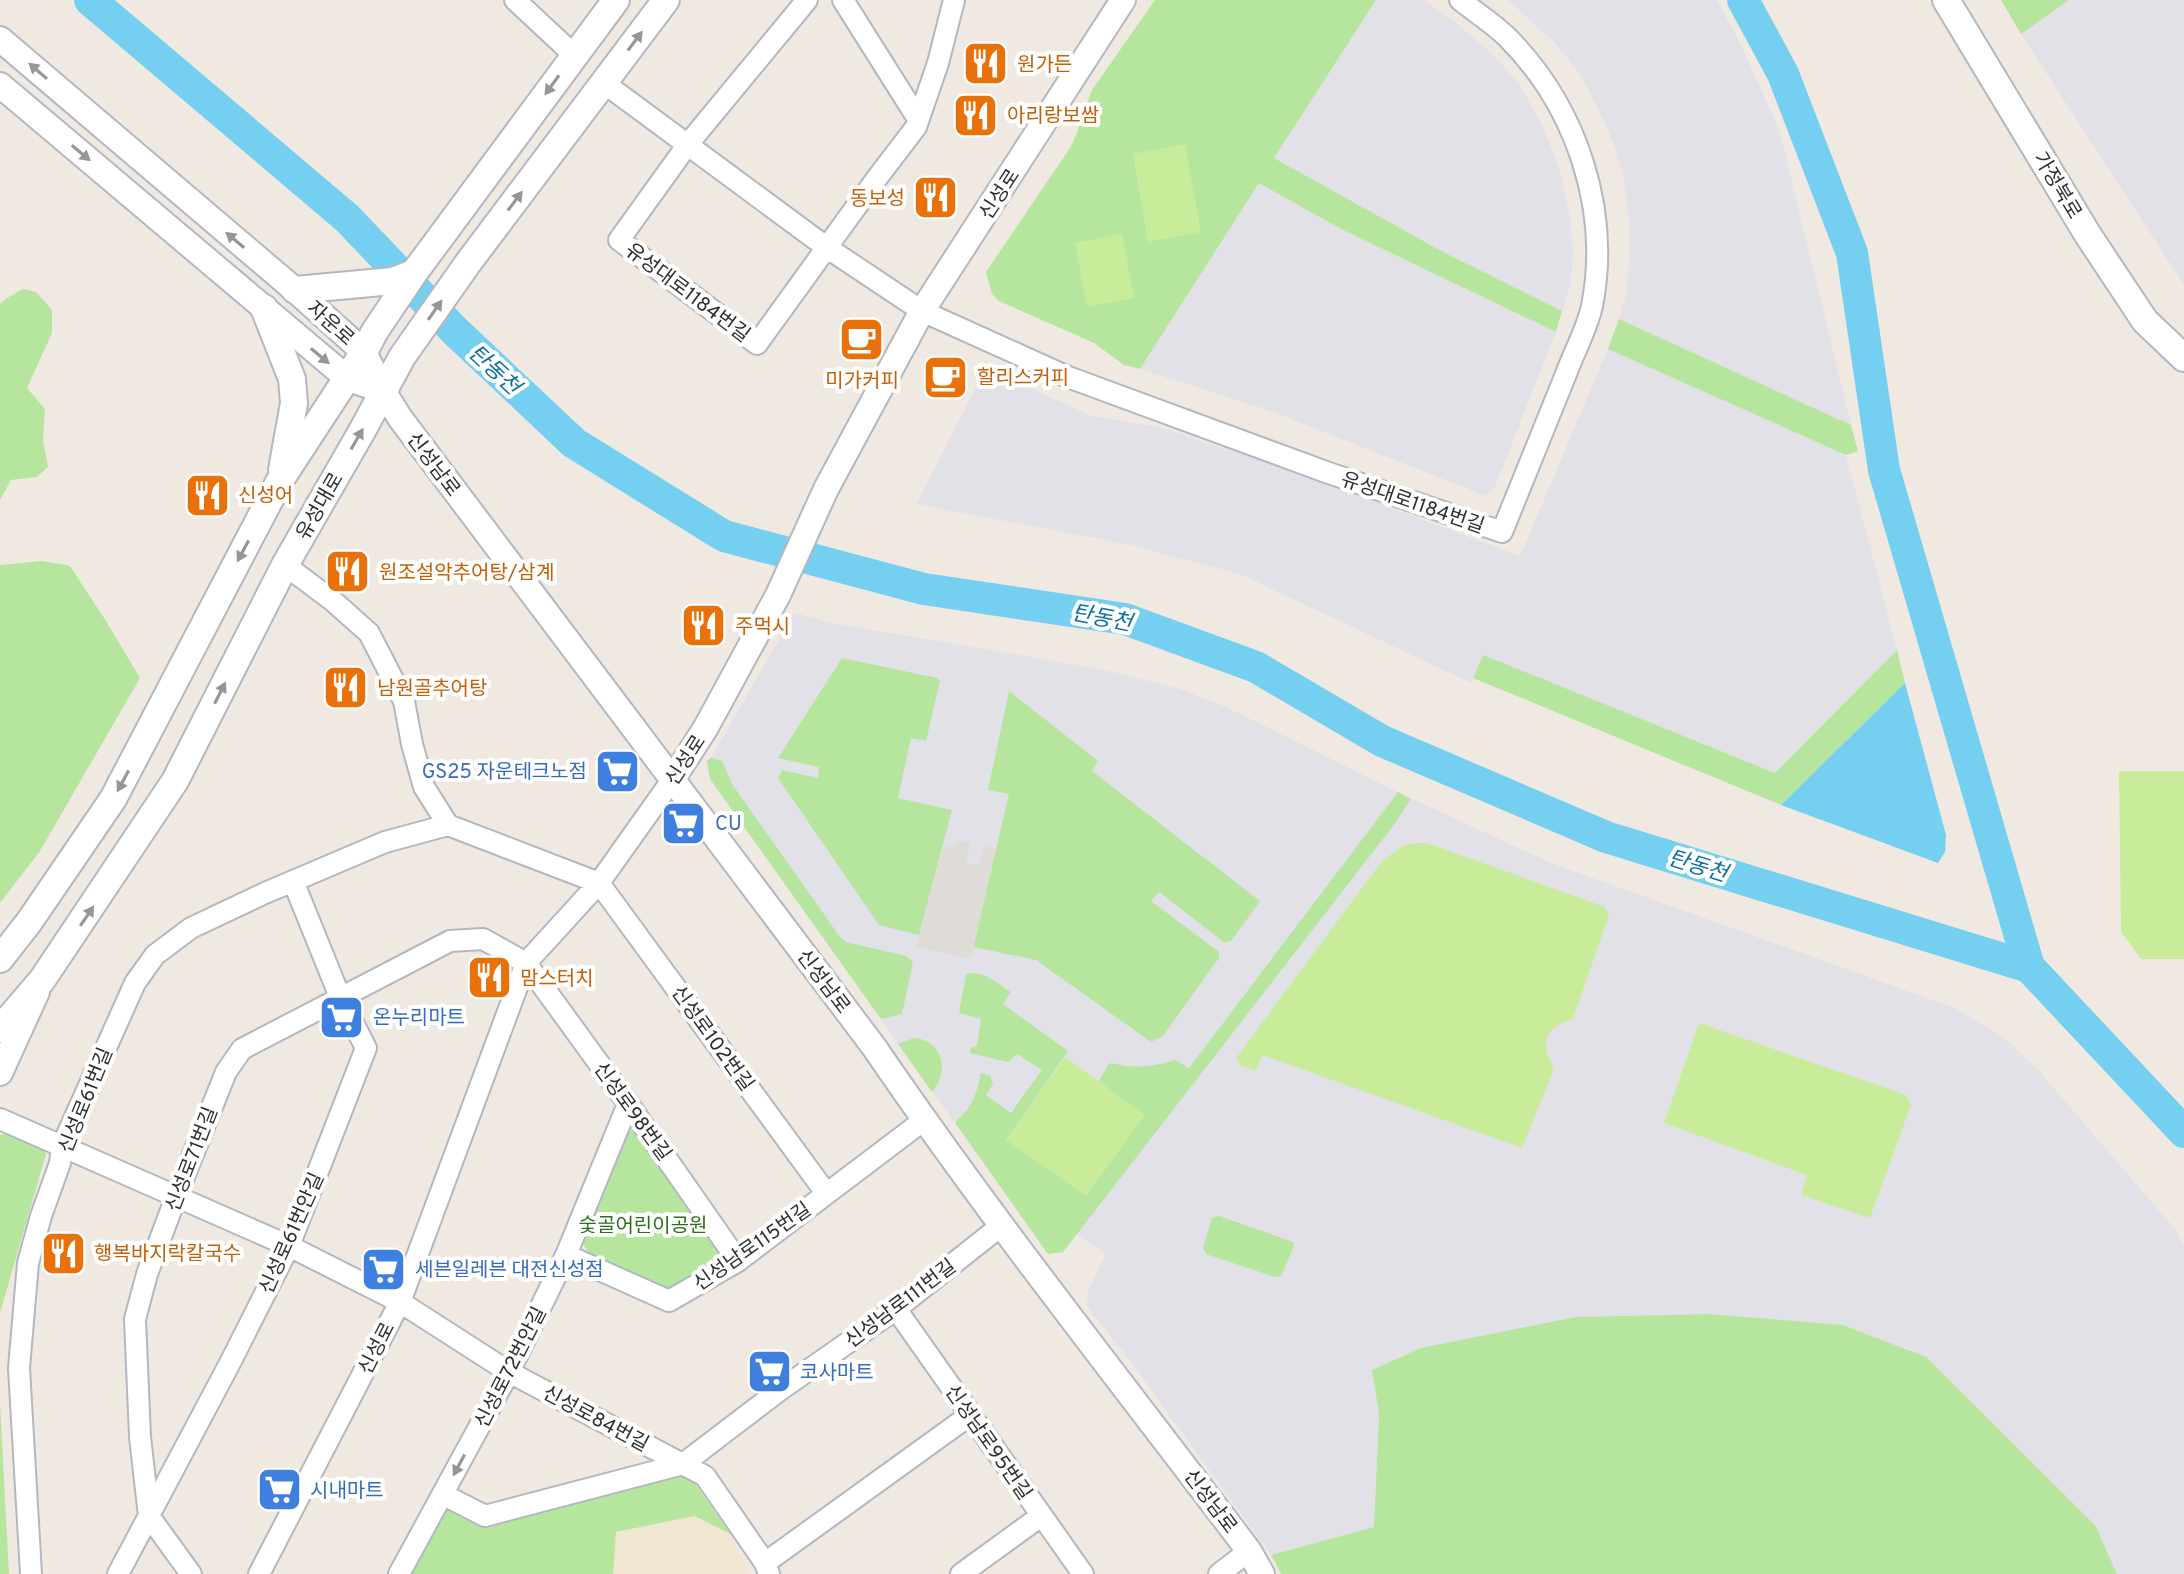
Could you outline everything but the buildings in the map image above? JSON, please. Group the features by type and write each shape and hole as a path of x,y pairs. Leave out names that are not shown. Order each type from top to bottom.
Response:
{"main road":[{"path":"0,959 113,799 279,482 414,273 616,0"},
{"name":"유성대로","path":"0,1029 42,980 175,781 285,565 402,357 468,263 666,0"},
{"name":"가정북로","path":"1946,0 2088,235 2145,321 2184,358"},
{"path":"295,290 393,281 414,273"},
{"path":"264,308 292,379 294,403 279,482"}],"street":[{"path":"515,0 574,55"},
{"name":"유성대로1184번길","path":"807,0 688,144 619,240 757,344 916,127 938,63 954,0"},
{"path":"843,0 918,119"},
{"name":"신성로","path":"259,1574 400,1302 526,963 599,883 705,729 778,595 826,489 922,311 1123,0"},
{"name":"유성대로1184번길","path":"604,83 826,247 922,311 1068,377 1326,472 1502,532 1592,307 1596,217 1588,177 1574,138 1545,83 1507,36 1460,0"},
{"name":"자운로","path":"0,39 295,290 370,342 383,391"},
{"name":"자운로","path":"0,85 347,378 383,391"},
{"name":"신성남로","path":"383,391 400,418 874,1047 1002,1225 1249,1551 1262,1574"},
{"path":"285,565 369,633 404,701 424,787 448,825 599,883"},
{"name":"신성로61번길","path":"31,1574 19,1368 28,1263 60,1163 62,1146 135,983 155,955 191,928 385,842 448,825"},
{"name":"신성로61번안길","path":"118,1574 289,1246 366,1048 340,997 293,881"},
{"name":"신성로102번길","path":"599,883 826,1193"},
{"name":"신성로71번길","path":"191,1574 149,1516 140,1437 135,1319 147,1274 226,1072 242,1049 450,941 483,939 526,963"},
{"name":"신성로98번길","path":"526,963 738,1261"},
{"path":"0,1073 42,980"},
{"name":"신성로72번안길","path":"399,1574 509,1372 566,1255 628,1104"},
{"name":"신성로84번길","path":"0,1119 289,1246 400,1302 509,1372 705,1476 767,1569 970,1415"},
{"name":"신성남로115번길","path":"566,1255 669,1301 738,1261 924,1120"},
{"name":"신성남로111번길","path":"683,1464 780,1390 896,1309 1002,1225"},
{"name":"신성남로95번길","path":"896,1309 1083,1574"},
{"path":"444,1495 485,1516 683,1464"},
{"path":"961,1574 1041,1516"},
{"path":"1219,1574 1249,1551"}],"shaded area":[{"path":"1376,0 1424,0 1493,54 1521,87 1543,127 1560,171 1570,217 1573,251 1571,284 1562,311 1445,253 1274,158"},
{"path":"1508,0 1717,0 1780,132 1851,425 1619,319 1626,295 1630,250 1623,174 1615,147 1582,77 1556,44"},
{"path":"2069,0 2184,0 2184,285 2021,34"},
{"path":"1259,183 1341,229 1556,332 1495,487 1486,496 1271,411 1140,369"},
{"path":"1608,349 1846,455 1897,650 1775,773 1483,656 1471,683 1240,574 1126,544 916,504 986,368 1092,416 1159,427 1286,469 1520,556"},
{"path":"797,613 826,622 1106,670 1180,689 1224,706 1551,863 1955,1008 2006,1039 2039,1071 2175,1229 2184,1246 2184,1574 2117,1574 2095,1525 1843,1325 1710,1314 1576,1317 1372,1370 1379,1414 1374,1528 1271,1555 1086,1305 1088,1291 1106,1254 1076,1234 1063,1252 1048,1254 710,779 707,761"},
{"path":"959,840 971,843 966,863 979,866 984,846 996,849 971,959 916,947 943,848 957,845"},
{"path":"696,1516 730,1534 749,1574 613,1574 615,1533"}],"green space":[{"path":"1155,0 1376,0 1274,158 1445,253 1562,311 1556,332 1341,229 1259,183 1140,369 1124,365 1094,343 999,301 992,294 986,272 1070,148 1092,90"},
{"path":"2001,0 2069,0 2021,34"},
{"path":"1185,144 1201,232 1148,242 1133,154"},
{"path":"1122,234 1134,298 1087,307 1075,243"},
{"path":"23,289 36,292 52,310 52,333 27,388 45,409 43,440 48,467 37,477 11,480 0,500 0,304"},
{"path":"1619,319 1851,425 1858,451 1846,455 1608,349"},
{"path":"42,561 70,566 140,678 40,851 0,903 0,565"},
{"path":"1897,650 1905,683 1781,805 1473,678 1483,655 1775,773"},
{"path":"842,658 940,681 926,741 911,738 898,798 952,810 919,935 879,925 778,778 782,770 818,778 819,767 778,758"},
{"path":"1009,691 1098,761 1092,771 1260,901 1232,940 1225,943 1159,892 1151,901 1219,952 1219,958 1163,1036 1151,1042 1036,960 973,947 1009,794 988,790"},
{"path":"711,758 722,761 732,784 840,937 846,942 906,956 913,962 902,1014 881,1019 710,779 707,761"},
{"path":"2119,771 2184,771 2184,959 2141,959 2121,932"},
{"path":"1398,792 1411,799 1393,826 1063,1252 1048,1254 956,1124 973,1100 981,1073 990,1075 993,1084 986,1095 1011,1113 1042,1070 1017,1054 1008,1062 970,1053 971,1048 977,1046 981,1019 959,1013 966,974 984,976 1011,992 1003,1004 1068,1051 1006,1140 1144,1116 1099,1081 1108,1065 1143,1066 1175,1060 1189,1068"},
{"path":"1427,843 1605,907 1609,915 1573,1019 1555,1027 1547,1038 1547,1052 1554,1069 1522,1148 1262,1055 1256,1071 1240,1065 1236,1058 1382,861 1404,845"},
{"path":"1699,1023 1906,1095 1911,1105 1870,1218 1801,1195 1807,1175 1664,1123"},
{"path":"914,1038 932,1044 941,1058 941,1075 932,1092 898,1044"},
{"path":"1065,1057 1145,1115 1086,1196 1006,1140"},
{"path":"12,1130 41,1144 46,1154 0,1313 0,1135"},
{"name":"숯골어린이공원","path":"631,1130 639,1133 722,1249 719,1262 668,1292 590,1257 581,1239 623,1134"},
{"path":"1219,1216 1293,1242 1281,1276 1275,1277 1206,1254 1203,1248 1212,1218"},
{"path":"1710,1314 1843,1325 1926,1357 2095,1525 2117,1574 1281,1574 1271,1555 1374,1527 1379,1414 1372,1370 1421,1348 1576,1317"},
{"path":"0,1403 9,1574 0,1574"},
{"path":"681,1473 692,1479 730,1534 695,1516 616,1532 613,1574 405,1574 442,1510 454,1507 486,1522"}],"water":[{"path":"1905,683 1946,835 1945,852 1938,863 1781,805"}],"waterway":[{"name":"탄동천","path":"90,0 347,218 455,331 574,443 724,536 924,589 1125,619 1256,667 1382,741 1606,837 2029,967 2184,1132"},
{"path":"1743,0 1783,74 1852,253 1884,470 2029,967"}],"place":[{"name":"원가든","path":"986,64"},
{"name":"아리랑보쌈","path":"976,115"},
{"name":"동보성","path":"936,198"},
{"name":"미가커피","path":"862,340"},
{"name":"할리스커피","path":"946,377"},
{"name":"신성어","path":"207,495"},
{"name":"원조설악추어탕/삼계","path":"348,572"},
{"name":"주먹시","path":"704,626"},
{"name":"남원골추어탕","path":"346,688"},
{"name":"GS25 자운테크노점","path":"618,771"},
{"name":"CU","path":"684,823"},
{"name":"맘스터치","path":"489,978"},
{"name":"온누리마트","path":"342,1017"},
{"name":"행복바지락칼국수","path":"63,1253"},
{"name":"세븐일레븐 대전신성점","path":"384,1269"},
{"name":"코사마트","path":"769,1372"},
{"name":"시내마트","path":"279,1490"}]}
